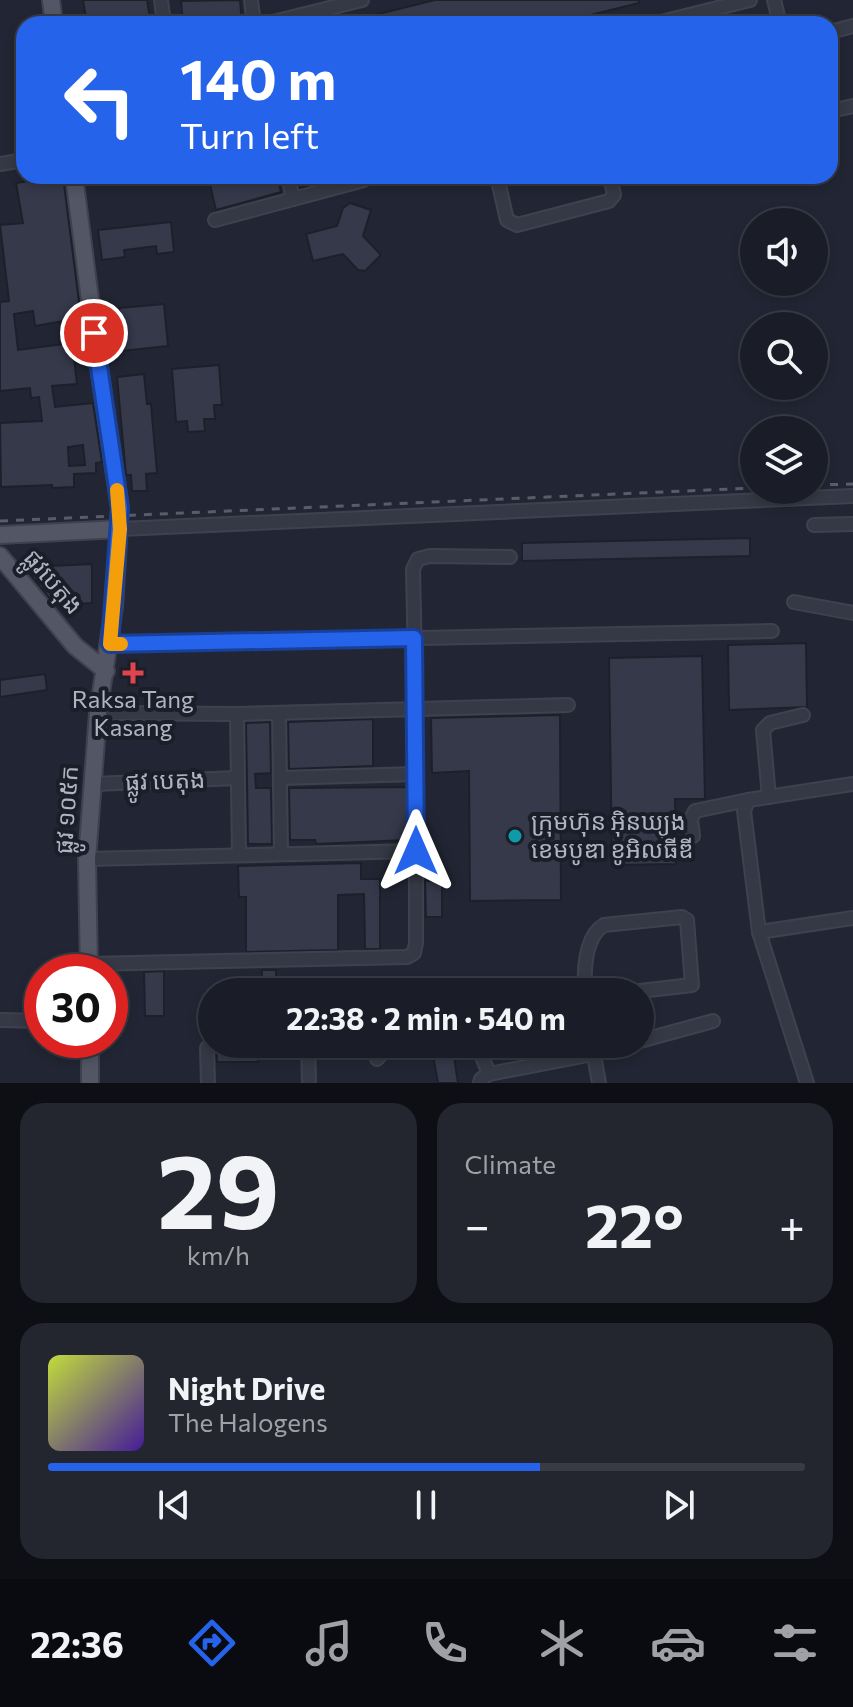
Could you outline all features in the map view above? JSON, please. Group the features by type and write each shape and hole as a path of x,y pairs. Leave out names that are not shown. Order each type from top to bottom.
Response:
{"main road":[{"name":"ផ្លូវ ១០៥ក","path":"75,184 120,508 110,644 98,713 87,859 89,954"},
{"name":"ផ្លូវបេតុង","path":"0,535 120,529"},
{"name":"ផ្លូវបេតុង","path":"0,556 75,646 106,671"},
{"path":"90,1058 90,1083"}],"street":[{"path":"297,16 362,0"},
{"path":"685,16 750,0"},
{"path":"290,184 293,199"},
{"path":"215,220 349,184"},
{"path":"499,184 507,220 517,225 609,201 614,195 612,184"},
{"path":"120,529 853,496"},
{"path":"814,525 853,524"},
{"path":"128,967 407,957 414,953 416,709 413,569 418,559 430,556 510,557"},
{"path":"794,602 853,613"},
{"path":"110,644 772,631"},
{"path":"98,713 237,714 568,705"},
{"path":"279,713 281,854"},
{"path":"237,714 239,855"},
{"path":"769,797 763,730 770,723 803,715"},
{"path":"280,778 416,774"},
{"name":"ផ្លូវ បេតុង","path":"94,784 237,778"},
{"path":"693,836 691,819 695,811 853,784"},
{"path":"748,800 744,811 759,932 807,1083"},
{"path":"87,859 416,851"},
{"path":"585,978 584,961 599,929 604,925 682,917 687,920 692,985 654,989"},
{"path":"759,932 853,918"},
{"path":"0,1020 24,1021"},
{"path":"654,1037 713,1021"},
{"path":"207,1058 208,1083"},
{"path":"308,1058 309,1083"},
{"path":"480,1058 484,1079 560,1058"},
{"path":"594,1058 599,1083"}],"building":[{"path":"83,0 147,0 150,16 86,16"},
{"path":"240,0 241,16 182,16 181,1"},
{"path":"435,0 639,0 639,3 586,16 370,16"},
{"path":"16,184 64,184 81,318 35,326 33,311 14,314 18,350 80,342 82,357 74,358 77,384 52,386 55,407 93,403 102,462 96,463 96,473 74,474 74,487 1,487 0,423 42,421 39,397 31,398 30,388 0,391 0,302 9,301 0,225 23,223","holes":["83,445 85,465 69,466 68,447"]},
{"path":"210,184 279,184 281,192 216,210"},
{"path":"350,203 371,210 363,236 381,255 365,271 358,270 343,254 313,261 306,234 337,226 343,208"},
{"path":"171,222 174,252 157,254 156,246 124,250 125,257 102,260 98,230"},
{"path":"164,304 168,346 112,352 111,334 121,333 119,308"},
{"path":"219,365 222,405 214,405 215,419 204,419 205,431 188,432 187,421 176,422 172,369"},
{"path":"144,374 147,404 151,404 157,473 146,474 147,491 132,491 131,475 126,475 117,377"},
{"path":"750,538 750,556 522,561 522,543"},
{"path":"92,564 92,603 55,605 28,572 29,567"},
{"path":"806,643 807,707 729,710 728,645"},
{"path":"702,656 705,799 675,799 676,864 612,865 609,658"},
{"path":"45,674 47,690 0,697 0,680"},
{"name":"ក្រុមហ៊ុន អ៊ិនឃ្យុង ខេមបូឌា ខូអិលធីឌី","path":"560,715 561,900 470,901 469,771 432,773 431,718"},
{"path":"373,719 373,766 289,769 288,722"},
{"path":"270,722 271,773 255,774 256,788 271,788 272,844 248,844 246,723"},
{"path":"407,787 407,840 316,844 315,840 290,840 289,788"},
{"path":"361,863 361,879 380,879 380,949 365,949 364,894 338,895 338,950 246,952 246,897 239,897 238,866"},
{"path":"442,880 442,917 426,917 425,881"},
{"path":"262,970 276,970 276,978 262,978"},
{"path":"164,971 164,1016 145,1016 144,972"},
{"path":"217,1058 258,1058 258,1062 217,1062"},
{"path":"434,1058 454,1058 458,1083 438,1083"}],"railway":[{"path":"828,485 853,484"},
{"path":"0,521 740,489"}],"slow traffic":[{"path":"117,490 120,529 110,644 121,644"}],"place":[{"name":"Raksa Tang Kasang","path":"133,673"},
{"name":"ក្រុមហ៊ុន អ៊ិនឃ្យុង ខេមបូឌា ខូអិលធីឌី","path":"515,836"}],"route":[{"path":"94,333 120,508 110,644 414,638 416,851"}]}
